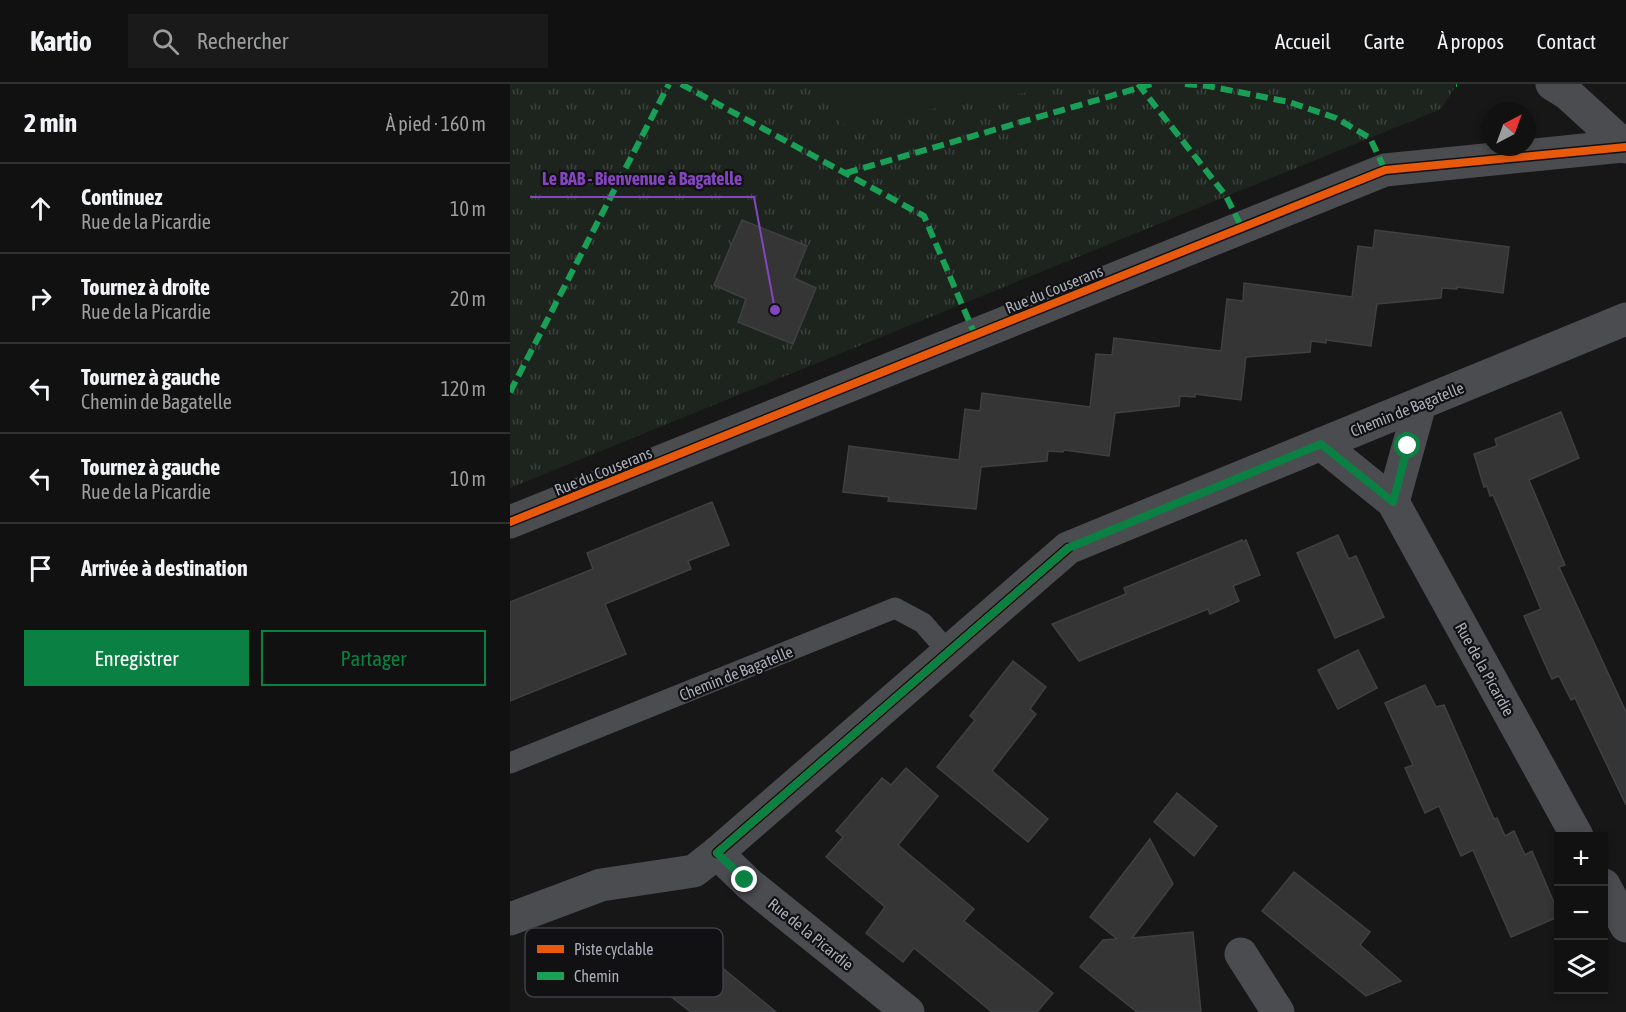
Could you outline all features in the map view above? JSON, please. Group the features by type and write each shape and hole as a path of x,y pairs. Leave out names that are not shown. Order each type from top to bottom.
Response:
{"street":[{"path":"1552,84 1568,94 1625,147"},
{"name":"Rue du Couserans","path":"510,522 1385,170 1625,147"},
{"name":"Chemin de Bagatelle","path":"510,919 601,885 694,871 1068,548 1626,320"},
{"path":"1393,502 1420,404"},
{"name":"Rue de la Picardie","path":"1321,444 1393,502 1574,832"},
{"name":"Rue de la Picardie","path":"717,853 749,884 908,1012"},
{"path":"1605,886 1626,926"},
{"path":"1241,954 1278,1012"}],"lane":[{"name":"Chemin de Bagatelle","path":"510,764 895,608 923,623 949,653"}],"green space":[{"path":"510,84 1457,84 1441,109 510,488"},
{"path":"833,84 1062,84 1063,86 840,125"}],"building":[{"path":"742,220 807,246 794,278 816,288 793,344 738,322 746,299 714,285"},
{"path":"1375,230 1509,247 1503,293 1457,287 1457,289 1442,288 1441,298 1377,304 1371,346 1326,340 1326,343 1311,341 1310,352 1246,357 1241,400 1195,394 1195,397 1180,396 1179,406 1115,413 1109,456 1064,450 1063,452 1048,451 1047,461 981,467 976,509 888,501 889,497 843,492 849,446 959,460 965,409 980,411 982,393 1090,407 1096,354 1112,355 1114,338 1221,351 1227,299 1243,301 1244,283 1352,297 1358,246 1373,248"},
{"path":"1561,412 1579,458 1529,480 1565,565 1559,567 1626,712 1626,805 1575,698 1571,700 1559,676 1552,679 1524,616 1541,609 1493,495 1490,496 1487,486 1484,487 1474,454 1497,446 1495,439"},
{"path":"712,502 729,545 688,561 691,569 605,604 626,654 510,701 510,602 593,569 587,553"},
{"path":"1338,535 1349,559 1356,556 1384,617 1335,638 1297,553"},
{"path":"1242,540 1243,542 1246,540 1260,575 1233,586 1239,601 1210,614 1208,609 1079,661 1052,624 1126,594 1124,588"},
{"path":"1358,650 1377,688 1338,709 1318,670"},
{"path":"1013,661 1046,687 1030,709 1036,714 992,771 1048,819 1028,842 937,767 975,720 970,716"},
{"path":"1425,685 1436,707 1444,705 1494,819 1497,818 1505,836 1514,831 1525,855 1532,851 1554,903 1554,919 1511,937 1473,850 1461,856 1439,806 1425,813 1405,768 1413,765 1385,703"},
{"path":"906,768 938,796 898,845 974,909 964,921 1053,993 1037,1012 992,1012 914,948 903,962 866,933 885,907 826,857 843,837 836,831 882,778 891,785"},
{"path":"1177,793 1217,826 1194,856 1154,822"},
{"path":"1150,839 1173,884 1132,938 1193,932 1201,1012 1137,1012 1080,967 1103,940 1117,939 1090,917"},
{"path":"1294,872 1370,932 1360,945 1401,981 1366,996 1262,911"},
{"path":"723,968 776,1012 691,1012 672,997 723,997"}],"marked path":[{"path":"510,392 669,84"},
{"path":"681,84 924,216 975,335"},
{"path":"1138,84 1226,196 1242,228"},
{"path":"846,173 1152,84"},
{"path":"1185,84 1208,86 1289,102 1336,118 1370,138 1385,170"}],"cycle path":[{"path":"510,522 1385,170 1626,147"},
{"path":"717,853 1068,548"}],"place":[{"name":"Le BAB - Bienvenue à Bagatelle","path":"775,310"}],"route":[{"path":"745,880 717,853 1068,548 1321,444 1393,502 1408,446"}]}
